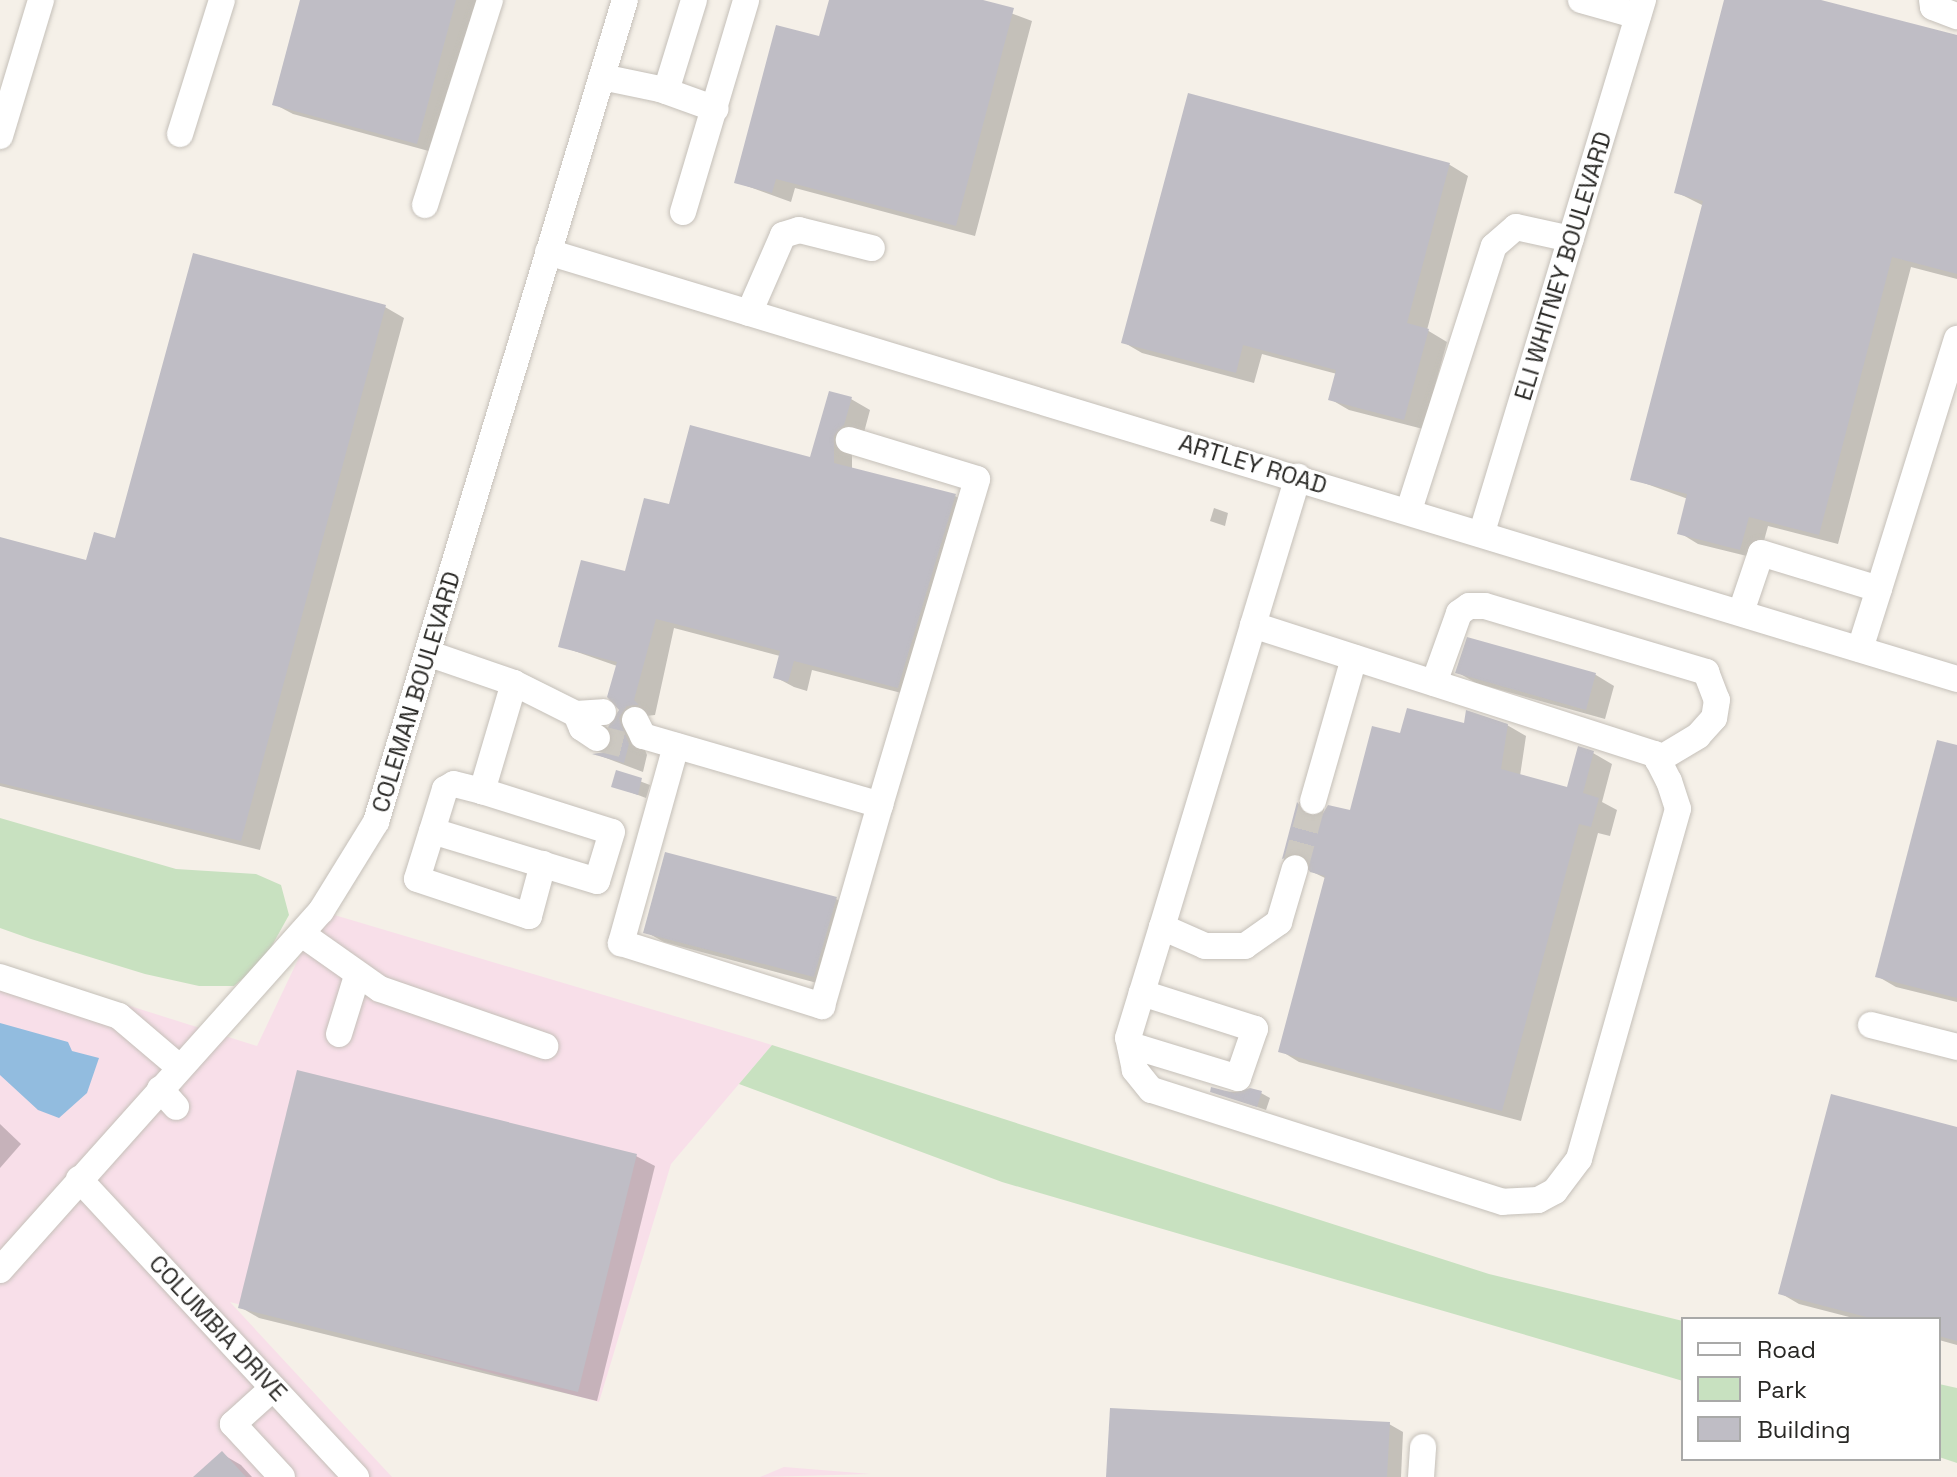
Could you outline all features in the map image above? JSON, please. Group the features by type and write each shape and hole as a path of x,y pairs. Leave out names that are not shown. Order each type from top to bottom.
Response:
{"street":[{"path":"0,136 41,0"},
{"path":"180,134 222,0"},
{"path":"425,205 490,0"},
{"name":"COLEMAN BOULEVARD","path":"0,1270 79,1179 168,1098 179,1067 245,1002 302,934 376,822 430,654 625,0"},
{"path":"666,91 694,0"},
{"path":"683,212 746,0"},
{"path":"1581,0 1640,8"},
{"path":"1932,0 1933,7 1957,16"},
{"name":"ELI WHITNEY BOULEVARD","path":"1482,532 1640,8"},
{"path":"602,77 666,91 716,109"},
{"path":"1409,510 1494,246 1516,227 1571,239"},
{"path":"749,313 783,235 799,230 872,248"},
{"name":"ARTLEY ROAD","path":"548,252 1482,532 1957,679"},
{"path":"1860,649 1957,339"},
{"path":"676,746 621,943 822,1006 977,479 849,440"},
{"path":"1253,625 1655,754 1658,760 1678,809 1668,848 1579,1159 1555,1191 1538,1200 1503,1202 1151,1090 1135,1070 1130,1045 1142,993 1253,625 1298,477"},
{"path":"1741,612 1761,553 1879,589"},
{"path":"1434,683 1459,613 1469,606 1485,606 1706,672 1717,700 1714,718 1698,736 1658,760"},
{"path":"430,654 514,683 600,724"},
{"path":"1313,801 1354,658"},
{"path":"482,791 514,683"},
{"path":"635,734 880,805"},
{"path":"432,831 543,864 597,881 612,832 454,784 445,789 417,879 529,916 543,864"},
{"path":"1162,927 1205,946 1245,946 1279,922 1295,868"},
{"path":"302,934 357,976 380,989 545,1046"},
{"path":"339,1034 357,976"},
{"path":"0,977 119,1016 179,1067"},
{"path":"1130,1045 1219,1072 1243,1076 1255,1029 1142,993"},
{"path":"1871,1025 1957,1047"},
{"name":"COLUMBIA DRIVE","path":"79,1179 356,1477"},
{"path":"273,1388 233,1424 282,1477"},
{"path":"1421,1477 1423,1447"}],"shaded area":[{"path":"321,911 772,1045 671,1164 599,1402 230,1302 392,1477 0,1477 0,965 257,1046"},
{"path":"784,1467 871,1474 760,1477"}],"green space":[{"path":"0,818 176,869 256,874 281,885 289,915 264,960 234,986 199,986 145,974 31,939 0,928"},
{"path":"772,1045 1489,1274 1681,1321 1681,1380 1002,1182 739,1084"},
{"path":"1941,1384 1957,1388 1957,1463 1941,1458"}],"water":[{"path":"0,1023 68,1042 72,1051 99,1058 87,1093 59,1118 38,1110 0,1075"}],"building":[{"path":"300,0 456,0 417,144 272,105"},
{"path":"829,0 983,0 1014,8 956,226 776,179 772,193 734,183 776,25 819,36"},
{"path":"1724,0 1821,0 1957,35 1957,274 1892,257 1819,535 1749,517 1740,550 1677,534 1687,494 1630,480 1703,201 1674,193"},
{"path":"1188,93 1450,163 1407,323 1429,329 1404,420 1328,400 1336,370 1243,345 1236,373 1121,343"},
{"path":"193,253 386,305 241,841 0,783 0,537 86,560 94,532 115,538"},
{"path":"829,391 852,397 844,425 834,436 834,463 956,494 898,688 794,661 788,682 773,678 780,651 656,619 634,700 639,705 627,706 619,718 629,744 624,763 592,754 605,752 613,740 608,727 619,710 607,697 617,662 558,647 581,560 625,571 644,498 669,504 690,425 810,457"},
{"path":"1467,637 1596,673 1586,710 1455,673"},
{"path":"1407,708 1464,723 1466,710 1508,724 1501,769 1567,787 1578,746 1594,751 1583,793 1599,798 1591,827 1579,824 1502,1111 1278,1052 1325,876 1310,872 1300,853 1282,859 1297,802 1309,816 1323,813 1328,805 1350,810 1372,726 1400,733"},
{"path":"1937,740 1957,745 1957,998 1875,977"},
{"path":"616,770 642,778 638,795 611,787"},
{"path":"665,852 837,897 814,977 643,933"},
{"path":"297,1070 637,1154 578,1392 238,1308"},
{"path":"1211,1087 1234,1093 1250,1088 1262,1091 1257,1107 1210,1092"},
{"path":"1831,1094 1957,1127 1957,1341 1941,1337 1941,1317 1866,1317 1778,1294"},
{"path":"1110,1408 1390,1422 1387,1477 1106,1477"},
{"path":"222,1451 246,1477 193,1477"}],"tunnel":[{"path":"597,738 628,746"},
{"path":"1295,868 1313,801"}]}
